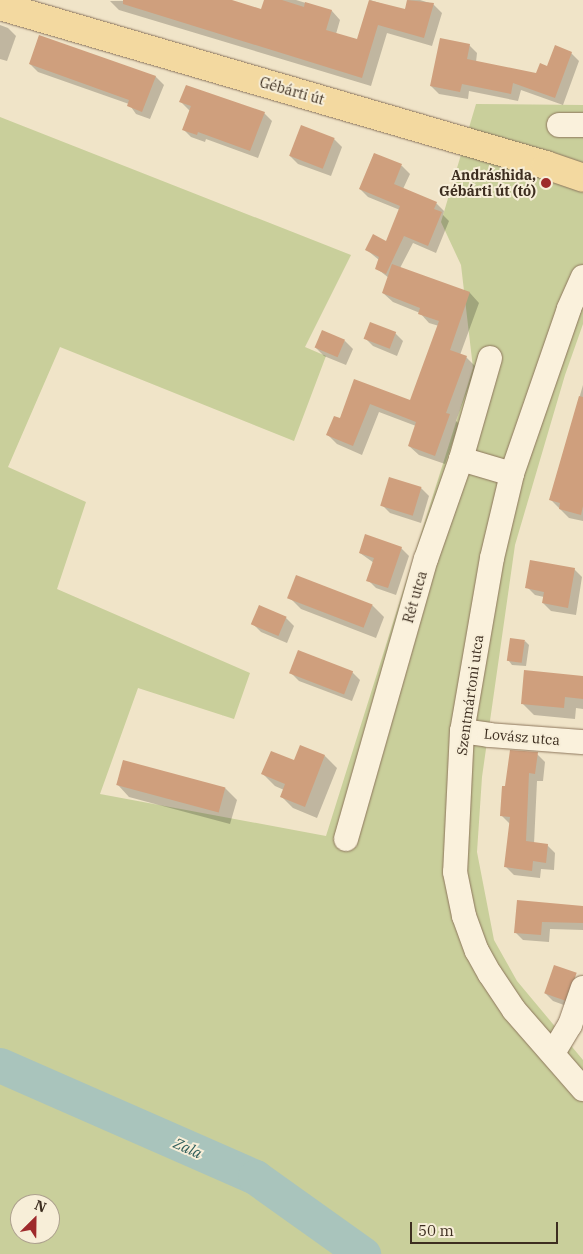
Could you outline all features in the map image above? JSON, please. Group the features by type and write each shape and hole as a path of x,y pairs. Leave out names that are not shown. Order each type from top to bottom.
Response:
{"main road":[{"name":"Gébárti út","path":"0,6 546,165 583,178"}],"street":[{"path":"560,125 583,125"},
{"name":"Szentmártoni utca","path":"583,277 569,309 512,474 492,558 462,731 454,872 464,916 477,951 490,974 514,1010 583,1088"},
{"name":"Rét utca","path":"346,839 426,558 461,459 490,358"},
{"path":"461,459 512,474"},
{"name":"Lovász utca","path":"462,731 489,735 583,742"},
{"path":"552,1053 570,1025 583,988"}],"green space":[{"path":"476,104 583,105 583,324 565,375 515,545 482,777 477,852 494,940 517,981 583,1060 583,1254 0,1254 0,117 351,255 305,347 326,356 294,441 60,347 8,467 86,502 57,589 250,673 234,719 138,688 100,794 326,836 473,368 461,265 441,222"}],"building":[{"path":"123,0 232,0 261,9 264,0 282,0 304,7 305,2 332,10 326,30 357,39 369,0 405,9 407,0 434,3 424,38 378,25 362,78 123,4"},
{"path":"39,35 156,76 142,112 127,106 129,100 29,64"},
{"path":"440,38 470,44 467,59 536,73 540,63 547,66 555,45 572,52 555,98 513,83 511,94 462,84 460,92 430,86"},
{"path":"186,85 265,112 250,151 198,132 197,135 182,130 191,106 179,102"},
{"path":"301,125 335,138 323,169 289,156"},
{"path":"374,153 402,164 394,184 437,202 434,209 442,212 428,246 404,236 386,274 375,269 379,257 365,250 373,234 386,241 400,206 359,189"},
{"path":"392,264 470,292 450,350 467,356 446,413 450,414 435,456 408,446 416,422 370,404 353,446 326,435 334,416 340,418 354,379 410,400 439,321 418,314 420,308 382,293"},
{"path":"370,322 396,332 390,349 364,339"},
{"path":"322,330 345,340 338,357 315,347"},
{"path":"579,396 583,397 583,506 581,515 559,509 560,503 549,500"},
{"path":"389,477 422,487 413,516 380,506"},
{"path":"365,534 402,547 388,588 366,581 374,558 359,553"},
{"path":"530,560 575,568 568,608 542,603 544,592 525,588"},
{"path":"296,575 373,604 364,628 287,598"},
{"path":"259,605 287,617 278,636 251,624"},
{"path":"510,638 525,640 522,663 507,661"},
{"path":"298,650 353,671 344,694 289,673"},
{"path":"524,670 583,676 583,699 565,697 564,708 521,704"},
{"path":"300,745 325,755 305,807 280,797 285,784 261,774 271,751 294,760"},
{"path":"510,750 538,752 535,774 529,773 526,841 548,844 546,863 533,861 532,871 504,867 510,817 500,816 502,786 505,786"},
{"path":"123,760 225,787 219,813 116,785"},
{"path":"517,900 583,906 583,923 542,922 541,935 514,933"},
{"path":"554,965 577,973 567,1001 544,993"}],"waterway":[{"name":"Zala","path":"0,1065 255,1177 363,1254"}],"place":[{"name":"Andráshida, Gébárti út (tó)","path":"546,183"}]}
